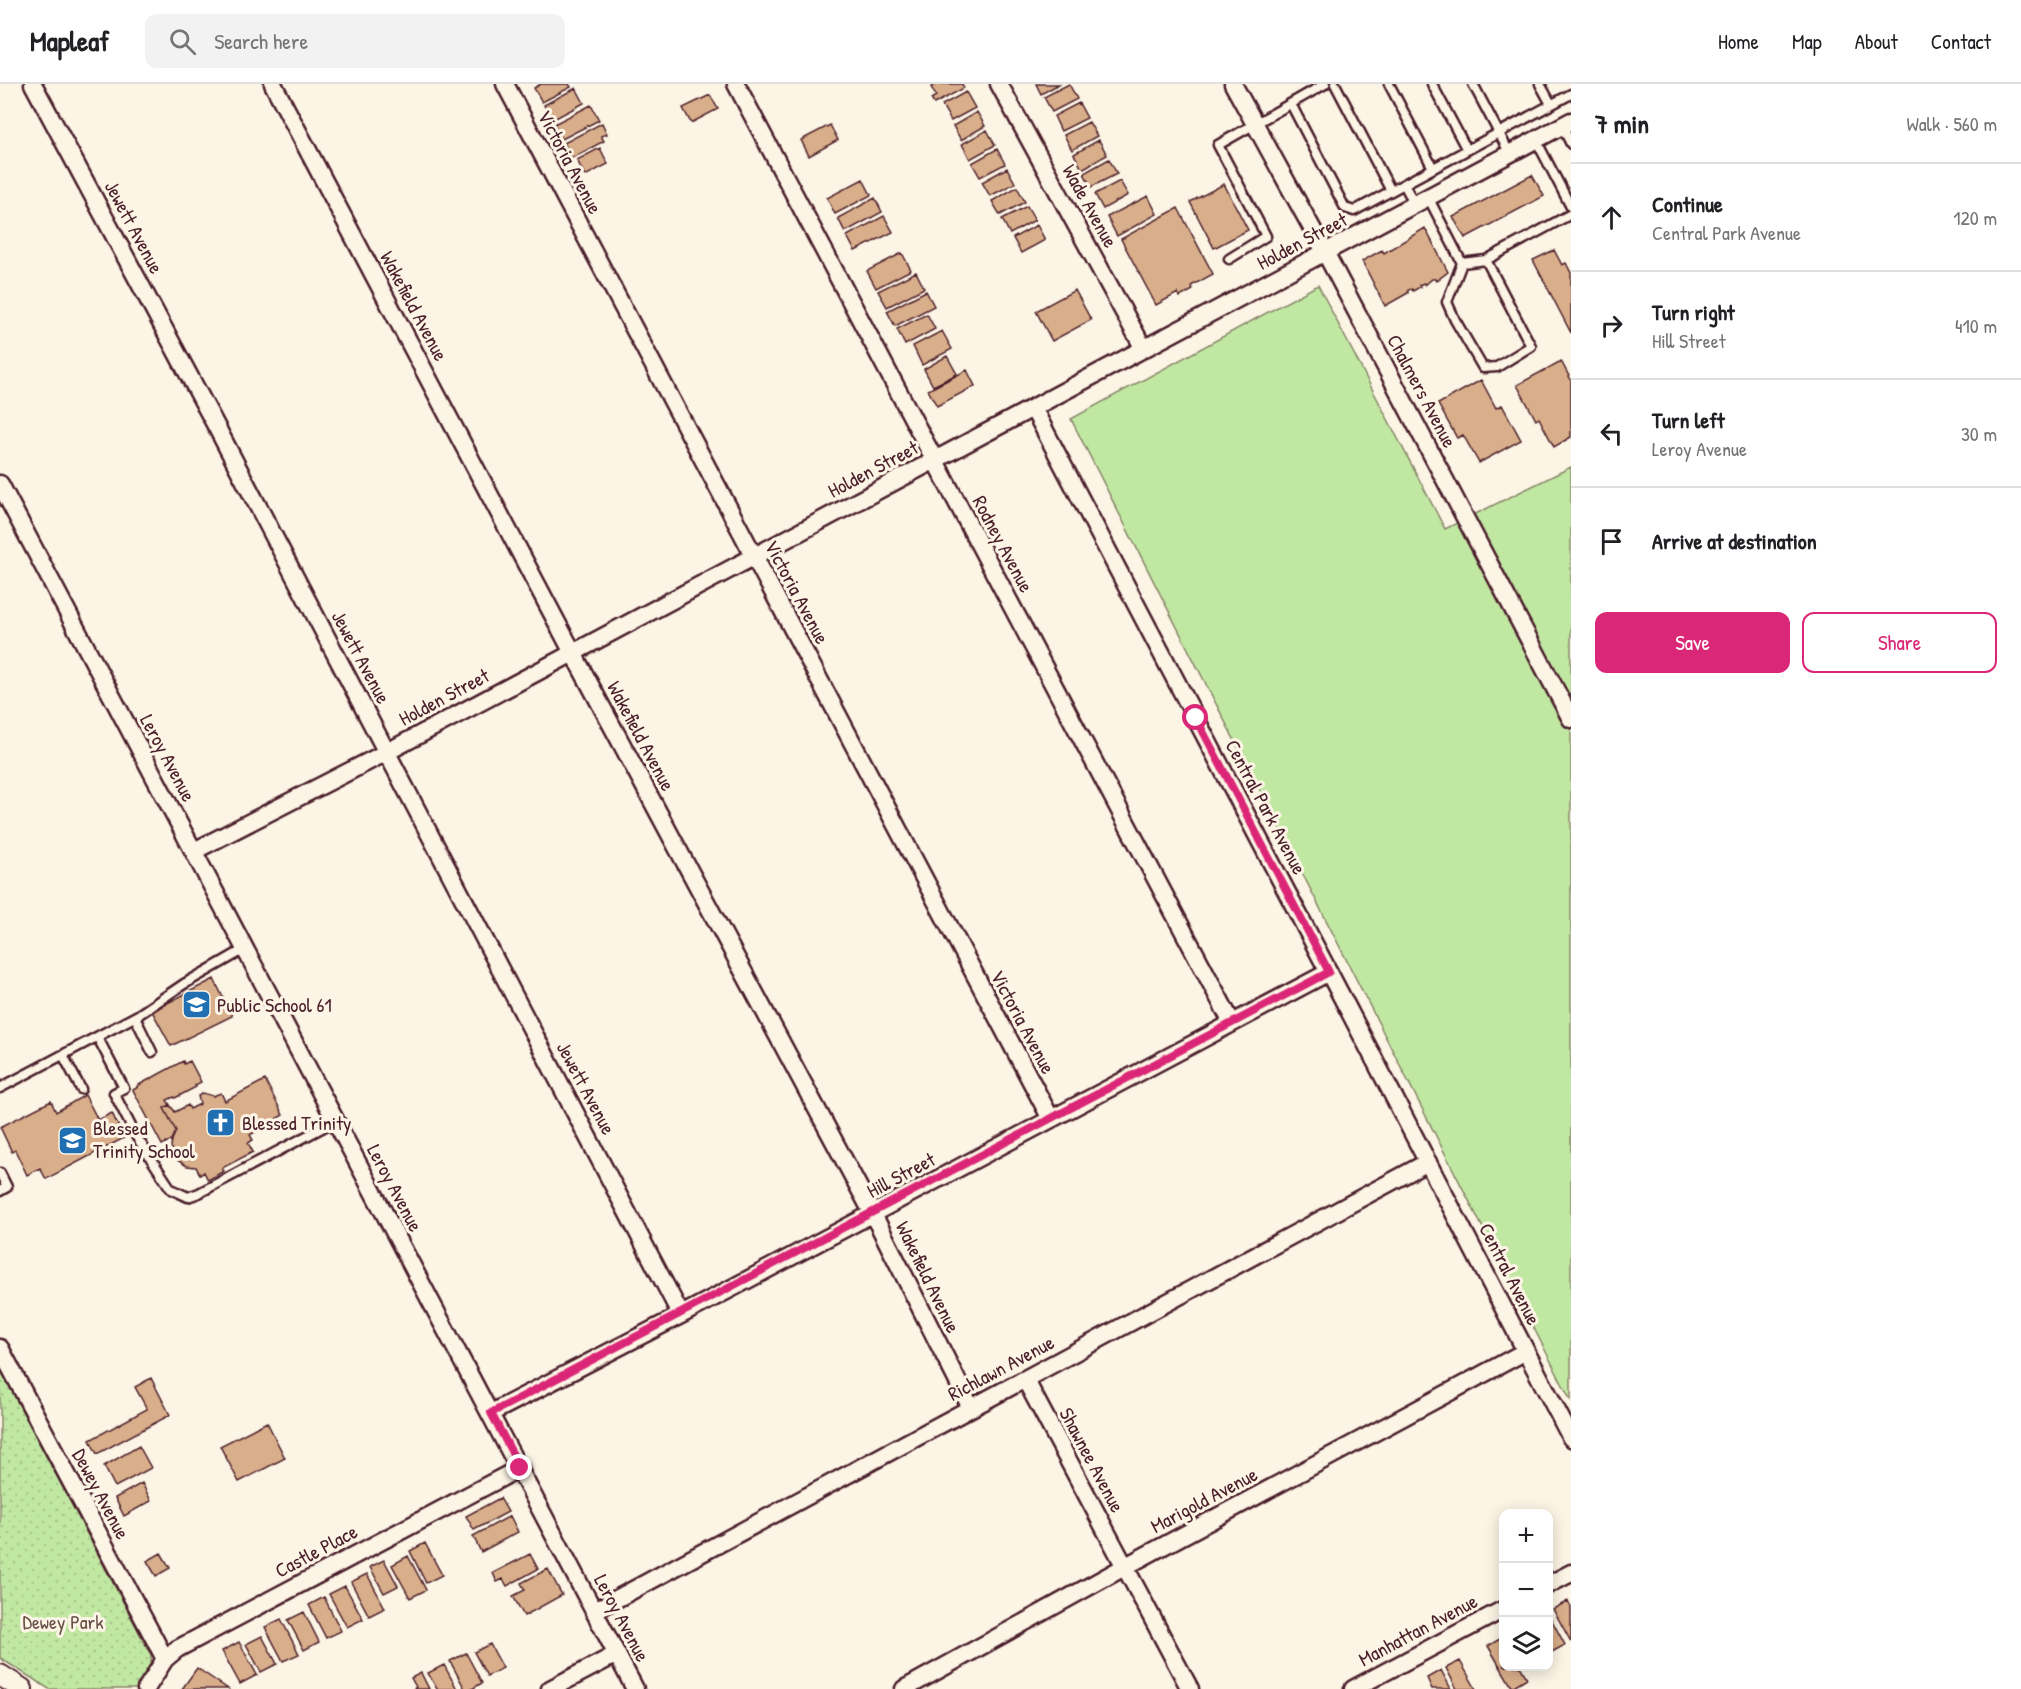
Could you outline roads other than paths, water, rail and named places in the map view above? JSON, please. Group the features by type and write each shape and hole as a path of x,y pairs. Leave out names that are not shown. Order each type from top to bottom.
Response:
{"street":[{"name":"Jewett Avenue","path":"33,84 215,424 681,1315"},
{"name":"Wakefield Avenue","path":"273,84 573,653 873,1214 971,1408"},
{"name":"Victoria Avenue","path":"505,84 1051,1119"},
{"name":"Rodney Avenue","path":"736,84 1232,1023"},
{"name":"Wade Avenue","path":"999,84 1144,349"},
{"name":"Chalmers Avenue","path":"1233,84 1325,252 1571,719"},
{"name":"Holden Street","path":"194,851 387,752 1566,124"},
{"name":"Central Park Avenue","path":"1033,408 1428,1162"},
{"name":"Leroy Avenue","path":"0,484 635,1689"},
{"name":"Hill Street","path":"491,1413 1329,972"},
{"name":"Central Avenue","path":"1428,1162 1571,1438"},
{"name":"Richlawn Avenue","path":"594,1611 1428,1162"},
{"name":"Dewey Avenue","path":"0,1348 165,1659"},
{"name":"Marigold Avenue","path":"904,1689 1126,1566 1526,1351"},
{"name":"Shawnee Avenue","path":"1025,1379 1190,1689"},
{"name":"Castle Place","path":"146,1689 165,1659 177,1649 520,1468"},
{"path":"1553,1582 1571,1573"},
{"name":"Manhattan Avenue","path":"1353,1689 1499,1611"},
{"path":"550,1689 616,1654"},
{"path":"0,1675 22,1689"}],"lane":[{"path":"1229,259 1266,236 1218,145 1325,84"},
{"path":"1335,84 1390,191"},
{"path":"1389,84 1433,168"},
{"path":"1432,84 1467,150"},
{"path":"1473,84 1510,154"},
{"path":"1540,84 1551,104"},
{"path":"1291,104 1345,208 1354,211 1571,94"},
{"path":"1566,124 1571,144"},
{"path":"1536,140 1571,207"},
{"path":"1404,184 1421,201 1462,263"},
{"path":"1462,263 1486,260 1571,214"},
{"path":"1462,263 1447,302 1483,368 1497,367 1531,346 1486,260"},
{"path":"0,1088 98,1038 245,949"},
{"path":"135,1017 153,1052"},
{"path":"98,1038 124,1088 114,1093 136,1136 171,1189 188,1197 335,1121"},
{"path":"63,1055 81,1089"},
{"path":"0,1173 7,1187 0,1191"}],"place":[{"name":"Public School 61","path":"196,1005"},
{"name":"Blessed Trinity","path":"221,1123"},
{"name":"Blessed Trinity School","path":"72,1140"}],"park label":[{"name":"Dewey Park","path":"63,1622"}]}
